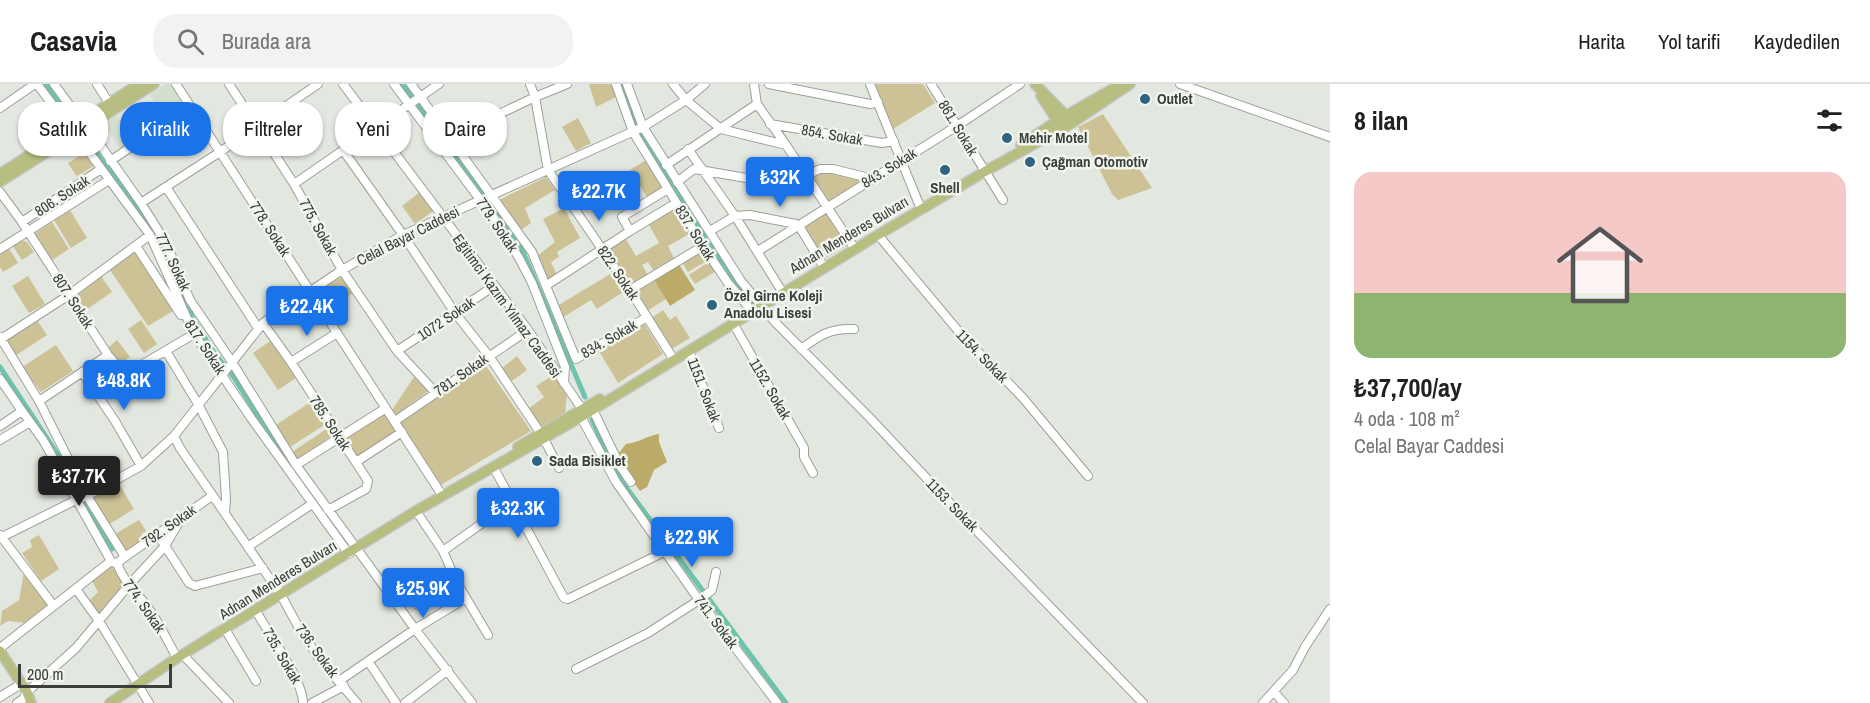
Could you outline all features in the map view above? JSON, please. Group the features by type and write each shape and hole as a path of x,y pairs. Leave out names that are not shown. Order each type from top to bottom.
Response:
{"main road":[{"path":"109,103 139,84"},
{"path":"108,110 154,84"},
{"path":"1034,84 1053,106 1070,119"},
{"name":"Adnan Menderes Bulvarı","path":"1070,119 1081,107 1121,84"},
{"name":"Adnan Menderes Bulvarı","path":"459,486 470,476 762,306 1130,84"},
{"path":"1053,106 1081,107"},
{"path":"1053,106 1060,125"},
{"path":"1042,131 1053,106"},
{"name":"Adnan Menderes Bulvarı","path":"984,172 1042,131 1060,125"},
{"path":"0,174 29,156"},
{"path":"0,182 36,156"},
{"name":"Adnan Menderes Bulvarı","path":"673,358 698,344"},
{"path":"576,399 585,411"},
{"name":"Adnan Menderes Bulvarı","path":"112,703 180,656 442,495 544,439 585,411"},
{"path":"0,650 31,703"},
{"path":"24,688 38,703"}],"street":[{"path":"0,108 36,84"},
{"name":"817. Sokak","path":"36,84 50,102"},
{"name":"777. Sokak","path":"54,84 68,102"},
{"path":"96,84 109,103"},
{"name":"778. Sokak","path":"176,84 188,102"},
{"name":"775. Sokak","path":"229,84 241,102"},
{"path":"292,102 318,84"},
{"name":"Eğitimci Kazım Yılmaz Caddesi","path":"344,84 357,102"},
{"name":"779. Sokak","path":"394,84 408,102"},
{"path":"411,84 424,102"},
{"path":"411,104 439,84"},
{"name":"822. Sokak","path":"530,84 535,97 548,170 630,290 673,358"},
{"path":"507,110 567,84"},
{"name":"837. Sokak","path":"616,84 633,132 703,246 728,283 752,311"},
{"name":"837. Sokak","path":"627,84 643,128 741,280 762,306"},
{"path":"673,84 686,100 721,129 786,146"},
{"name":"Celal Bayar Caddesi","path":"0,536 87,496 141,466 174,436 261,326 342,270 403,235 643,128 686,100 705,84"},
{"path":"754,84 757,104 855,249"},
{"path":"769,84 870,104 878,102"},
{"path":"870,84 921,209"},
{"name":"861. Sokak","path":"932,84 1003,201"},
{"name":"843. Sokak","path":"758,251 1020,84"},
{"path":"1180,84 1330,137"},
{"path":"666,165 757,104"},
{"name":"779. Sokak","path":"411,106 496,220 519,258 532,283 565,367 564,383"},
{"name":"854. Sokak","path":"770,124 882,143 894,141"},
{"name":"778. Sokak","path":"211,138 442,495"},
{"path":"688,149 735,216 783,293"},
{"path":"141,203 223,150"},
{"path":"110,161 120,154"},
{"name":"817. Sokak","path":"91,156 150,235 194,333 312,504 353,551"},
{"name":"777. Sokak","path":"107,156 141,203 166,243 190,300 353,551"},
{"name":"775. Sokak","path":"276,156 342,270 397,351 436,393"},
{"path":"294,184 335,156"},
{"path":"347,156 455,313 489,356 537,428"},
{"name":"Eğitimci Kazım Yılmaz Caddesi","path":"397,156 528,330 576,399"},
{"path":"463,156 532,252 546,285 676,203"},
{"name":"806. Sokak","path":"22,222 101,169"},
{"path":"677,182 694,169 786,185 820,169 833,169 873,179"},
{"name":"806. Sokak","path":"0,249 110,180"},
{"name":"785. Sokak","path":"166,188 261,326 291,362 368,481 366,489 328,510"},
{"path":"630,231 622,217 668,189"},
{"name":"807. Sokak","path":"0,192 108,355 121,370 138,367 194,333"},
{"path":"710,231 735,216 750,214 799,226 824,267"},
{"path":"1,338 69,295 150,235"},
{"name":"1154. Sokak","path":"878,235 960,333 1023,398 1088,476"},
{"path":"136,246 181,316 187,318"},
{"path":"630,290 703,246"},
{"name":"834. Sokak","path":"546,285 576,359 647,317"},
{"name":"1072 Sokak","path":"397,351 494,286"},
{"path":"180,305 190,300"},
{"name":"1153. Sokak","path":"762,306 1143,703"},
{"name":"1152. Sokak","path":"733,323 804,448 804,457 813,473"},
{"path":"801,349 828,332 839,328 854,328"},
{"name":"781. Sokak","path":"395,421 528,330"},
{"path":"291,362 337,333"},
{"name":"774. Sokak","path":"1,338 39,401 87,496 125,557 114,562 129,585 150,609 180,656 229,703"},
{"path":"166,351 198,404 223,452 225,513"},
{"name":"1151. Sokak","path":"689,351 719,428"},
{"path":"39,401 108,355"},
{"path":"82,372 115,421 141,466"},
{"path":"0,379 43,440 114,562 53,605 0,650"},
{"name":"Eğitimci Kazım Yılmaz Caddesi","path":"564,383 585,411"},
{"path":"296,465 386,408"},
{"path":"0,426 22,411"},
{"path":"585,411 631,482"},
{"name":"741. Sokak","path":"585,411 594,441 616,482 664,552 777,703"},
{"path":"0,440 30,422"},
{"path":"356,462 402,432"},
{"path":"174,436 212,496 281,595"},
{"path":"544,439 559,468"},
{"path":"494,468 564,598 568,599 664,552"},
{"name":"792. Sokak","path":"125,557 212,496"},
{"path":"443,551 512,502"},
{"path":"249,546 312,504"},
{"path":"416,511 443,551 456,581 488,635"},
{"path":"0,698 24,688 76,648 165,546 182,517"},
{"path":"158,535 189,582 195,586 263,568"},
{"path":"0,536 53,605"},
{"path":"353,551 472,703"},
{"path":"576,669 648,633 699,600 712,590 717,572"},
{"path":"418,605 456,581"},
{"path":"76,589 99,621 149,703"},
{"name":"736. Sokak","path":"281,595 318,657 357,703"},
{"path":"312,703 341,684 368,661 466,598"},
{"path":"1263,703 1293,670 1330,609"},
{"name":"735. Sokak","path":"255,611 297,681 303,694 303,703"},
{"path":"225,629 256,681"},
{"path":"368,661 396,703"},
{"path":"405,703 448,670"},
{"path":"17,703 23,699 24,688"},
{"path":"1274,692 1284,703"}],"shaded area":[{"path":"41,84 49,84 62,102 55,102"},
{"path":"165,84 171,84 181,102 154,102 149,94"},
{"path":"589,84 612,84 616,97 596,107"},
{"path":"874,84 923,84 935,103 893,129"},
{"path":"115,113 120,121 120,148 108,130 108,117"},
{"path":"1103,114 1152,188 1118,200 1112,194 1078,127"},
{"path":"578,118 591,143 576,151 562,127"},
{"path":"79,156 86,156 93,166 77,177 68,163"},
{"path":"646,160 663,187 647,197 630,170"},
{"path":"824,171 864,183 828,204 812,179"},
{"path":"546,177 555,190 525,208 531,223 521,230 500,202 501,199"},
{"path":"614,179 624,196 608,206 597,189"},
{"path":"420,192 433,211 415,224 402,206"},
{"path":"676,206 691,233 668,246 674,258 653,270 648,262 642,265 648,275 631,285 609,249 626,239 636,256 659,243 648,223"},
{"path":"564,208 580,238 557,252 559,257 551,262 557,275 547,281 536,257 555,242 543,219"},
{"path":"70,210 87,238 71,248 54,220"},
{"path":"827,213 848,245 824,259 804,227"},
{"path":"52,222 69,249 51,261 34,234"},
{"path":"21,240 27,242 34,252 22,260 12,245"},
{"path":"9,248 18,263 3,272 0,267 0,254"},
{"path":"135,250 173,311 148,326 110,270"},
{"path":"702,250 708,260 688,272 682,262"},
{"path":"709,262 715,272 695,284 689,275"},
{"path":"678,263 695,290 670,306 653,278"},
{"path":"612,273 623,292 597,309 591,300 562,318 557,306"},
{"path":"28,276 45,304 29,313 12,286"},
{"path":"101,276 112,292 83,312 75,296"},
{"path":"343,276 353,293 329,308 318,291"},
{"path":"653,278 666,299 647,311 634,290"},
{"path":"663,310 670,320 676,316 690,338 670,350 650,319"},
{"path":"37,320 47,335 15,356 5,340"},
{"path":"141,320 157,344 144,353 128,329"},
{"path":"644,323 663,354 618,383 599,351"},
{"path":"117,340 130,357 120,364 108,348"},
{"path":"270,341 296,378 278,390 253,353"},
{"path":"56,345 73,371 41,392 22,367"},
{"path":"517,356 527,370 512,381 502,368"},
{"path":"484,363 531,431 441,485 401,425 402,419"},
{"path":"416,374 430,390 395,415 392,410"},
{"path":"553,375 567,394 565,414 541,427 528,409 544,397 536,386"},
{"path":"312,401 326,424 290,447 276,425"},
{"path":"383,413 396,431 357,457 345,439"},
{"path":"328,428 333,435 297,459 292,452"},
{"path":"659,434 659,442 667,462 654,470 647,487 640,491 630,477 619,453 626,444"},
{"path":"119,484 134,509 108,525 93,497"},
{"path":"139,520 146,531 141,534 144,539 126,551 115,534"},
{"path":"39,535 59,569 41,581 22,553 32,547 30,540"},
{"path":"109,566 116,569 124,585 99,617 89,601 98,592 92,581"},
{"path":"24,572 49,604 25,623 8,621 0,626 2,611 19,600"}],"waterway":[{"path":"402,84 520,245 585,397"},
{"path":"620,84 640,134 732,278 752,302"},
{"path":"99,156 156,233 192,317 213,351 235,379 281,453"},
{"path":"0,367 58,455 112,549"},
{"path":"592,420 620,479 786,703"},
{"path":"306,488 346,542"}],"place":[{"name":"Outlet","path":"1145,99"},
{"name":"Mehir Motel","path":"1007,138"},
{"name":"Çağman Otomotiv","path":"1030,162"},
{"name":"Shell","path":"945,170"},
{"name":"Özel Girne Koleji Anadolu Lisesi","path":"712,305"},
{"name":"Sada Bisiklet","path":"537,461"}]}
